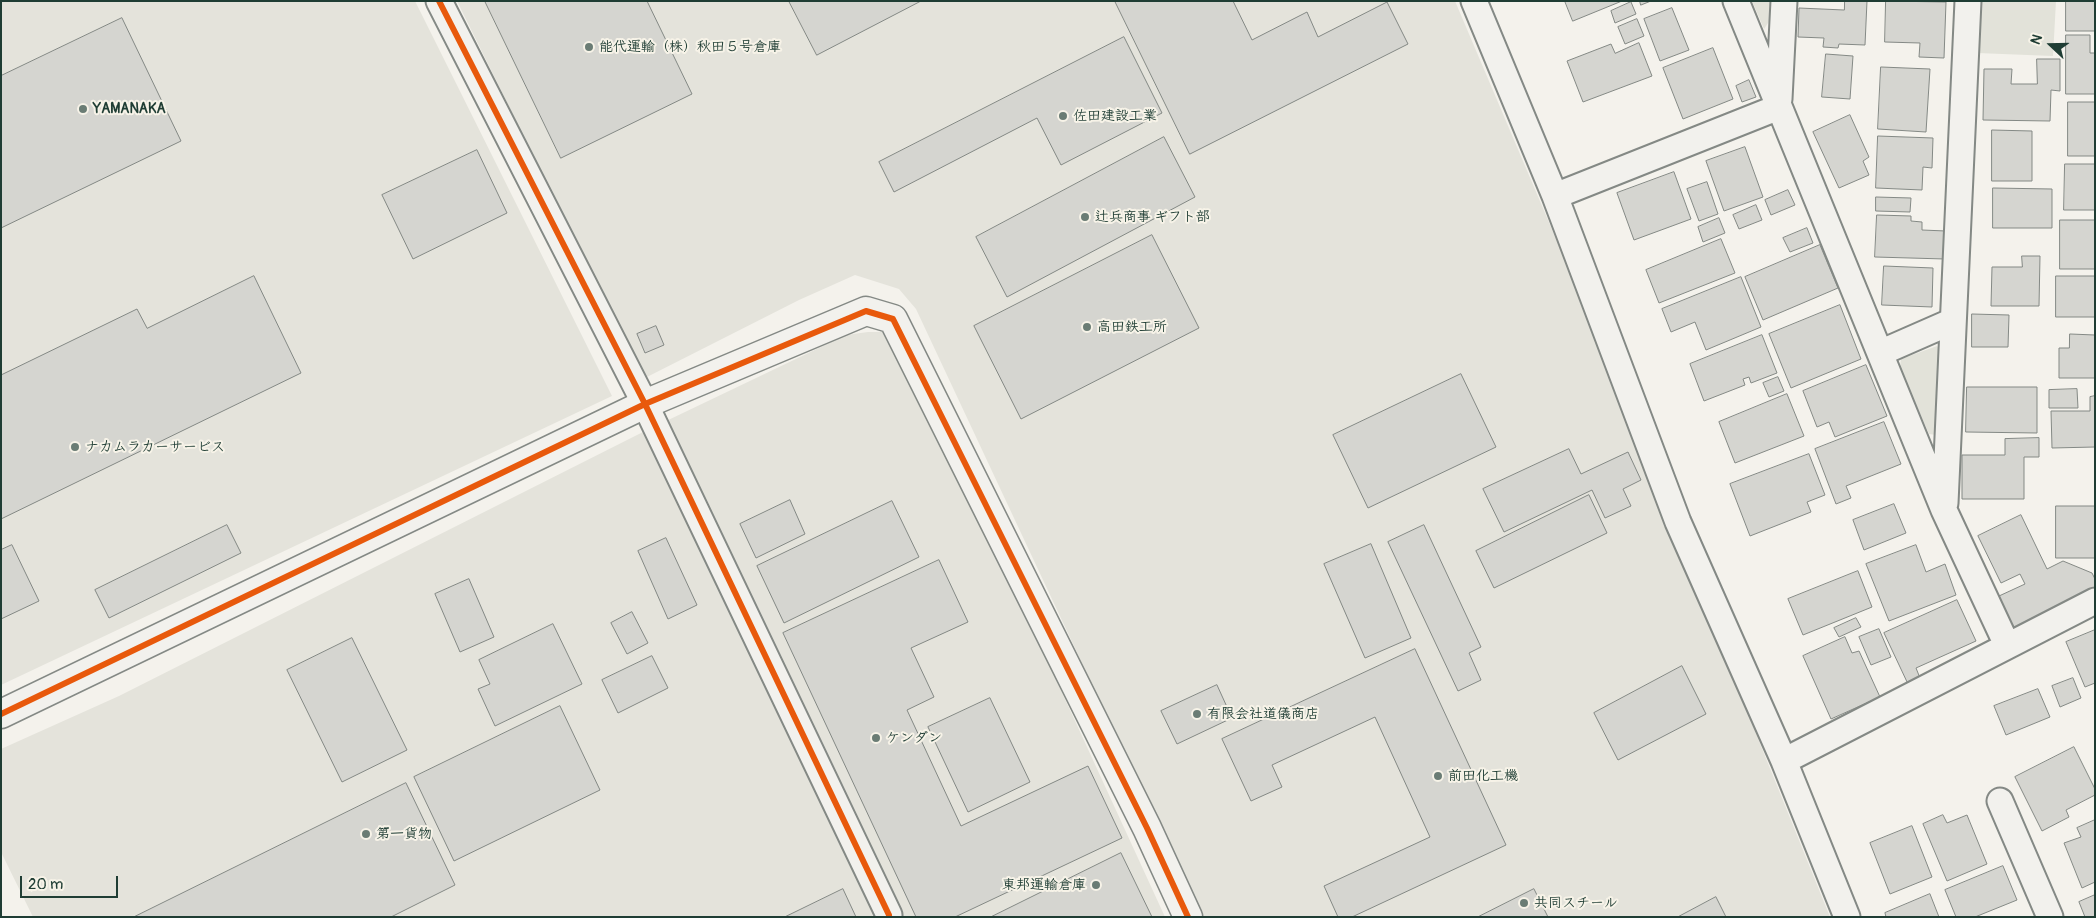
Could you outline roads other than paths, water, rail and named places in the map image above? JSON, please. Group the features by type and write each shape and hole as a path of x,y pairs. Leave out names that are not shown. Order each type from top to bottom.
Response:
{"street":[{"path":"439,1 645,404 889,915"},
{"path":"1474,1 1555,196 1678,522 1784,762 1847,917"},
{"path":"1736,1 1944,510 2008,645"},
{"path":"1778,107 1784,1"},
{"path":"1944,510 1968,1"},
{"path":"1555,196 1778,107"},
{"path":"1,714 645,404 866,311 893,318 1147,828 1188,917"},
{"path":"1880,352 1953,321"},
{"path":"1784,762 2095,601"},
{"path":"2000,801 2050,917"}],"place":[{"name":"能代運輸（株）秋田５号倉庫","path":"589,47"},
{"name":"YAMANAKA","path":"83,109"},
{"name":"佐田建設工業","path":"1063,116"},
{"name":"辻兵商事 ギフト部","path":"1085,217"},
{"name":"高田鉄工所","path":"1087,327"},
{"name":"ナカムラカーサービス","path":"75,447"},
{"name":"有限会社道儀商店","path":"1197,714"},
{"name":"ケンダン","path":"876,738"},
{"name":"前田化工機","path":"1438,776"},
{"name":"第一貨物","path":"366,834"},
{"name":"東邦運輸倉庫","path":"1096,885"},
{"name":"共同スチール","path":"1524,903"}]}
